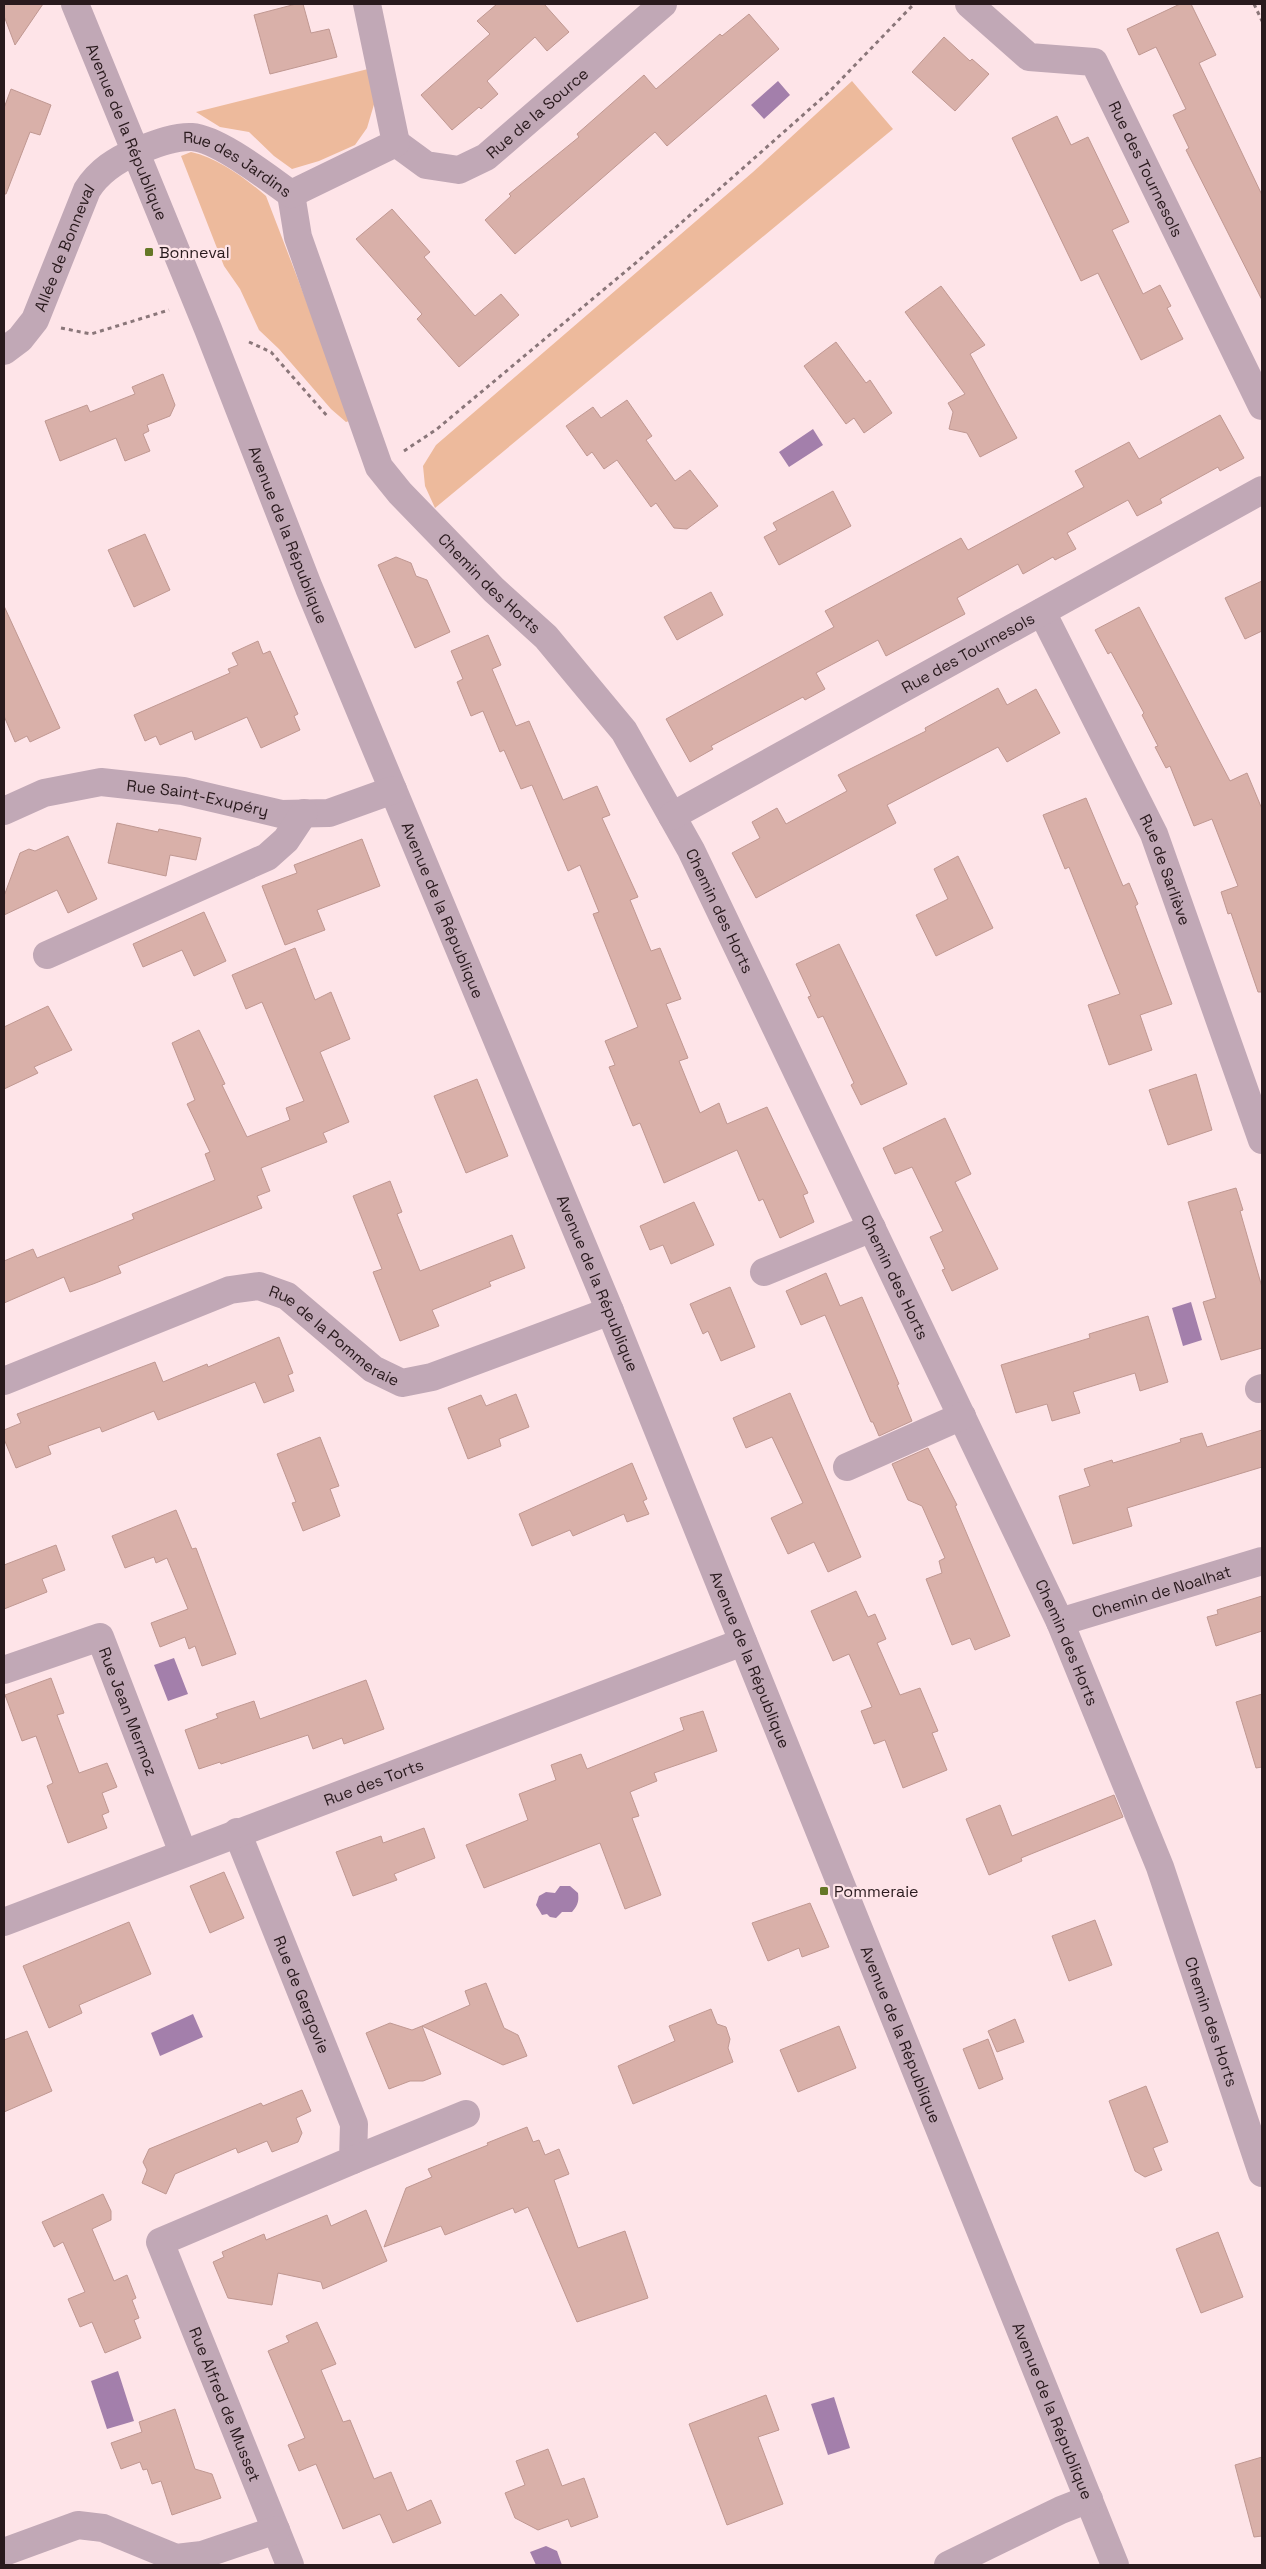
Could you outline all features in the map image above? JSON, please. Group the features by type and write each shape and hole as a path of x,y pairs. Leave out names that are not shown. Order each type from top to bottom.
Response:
{"street":[{"name":"Avenue de la République","path":"75,4 309,588 610,1311 1115,2565"},
{"path":"366,4 396,143"},
{"name":"Rue de la Source","path":"396,143 426,165 459,170 486,157 662,4"},
{"name":"Rue des Tournesols","path":"968,4 1029,57 1094,62 1262,406"},
{"name":"Rue des Jardins","path":"134,152 174,139 193,137 223,148 291,194 396,143"},
{"name":"Allée de Bonneval","path":"4,351 20,339 35,320 87,190 95,176 108,166 134,152"},
{"name":"Chemin des Horts","path":"291,194 298,237 379,467 400,493 494,590 546,637 624,732 691,850 1060,1622 1160,1867 1262,2173"},
{"name":"Rue des Tournesols","path":"672,816 1262,490"},
{"name":"Rue de Sarliève","path":"1042,612 1154,834 1262,1140"},
{"name":"Rue Saint-Exupéry","path":"4,811 44,793 101,782 183,791 281,814 330,813 393,790"},
{"path":"47,954 267,857 286,840 304,813"},
{"path":"764,1272 872,1228"},
{"name":"Rue de la Pommeraie","path":"4,1381 230,1290 259,1286 287,1296 373,1369 402,1382 432,1378 610,1311"},
{"path":"847,1468 962,1416"},
{"name":"Chemin de Noalhat","path":"1060,1622 1262,1561"},
{"name":"Rue Jean Mermoz","path":"4,1670 100,1638 183,1853"},
{"name":"Rue des Torts","path":"4,1922 237,1832 743,1642"},
{"name":"Rue de Gergovie","path":"237,1832 354,2124 352,2160"},
{"path":"352,2160 466,2114"},
{"name":"Rue Alfred de Musset","path":"290,2565 160,2242 352,2160"},
{"path":"948,2565 1037,2521 1089,2500"},
{"path":"4,2552 78,2525 104,2528 176,2558 202,2555 276,2530"}],"path":[{"path":"379,467 437,429 638,261 829,92 914,4"},
{"path":"1254,4 1262,21"},
{"path":"35,320 58,328 91,334 157,315 195,300"},
{"path":"249,342 271,352 334,422"}],"shaded area":[{"path":"368,69 375,101 367,128 355,145 319,161 292,169 274,156 249,132 220,127 196,112"},
{"path":"778,81 790,95 764,119 751,105"},
{"path":"852,81 893,129 435,508 425,486 423,466 436,445 753,172"},
{"path":"191,152 221,164 266,196 352,420 346,422 331,409 279,349 259,330 240,289 224,266 181,156"},
{"path":"813,429 823,445 789,467 779,452"},
{"path":"1191,1302 1202,1340 1183,1346 1172,1308"},
{"path":"174,1658 188,1694 168,1701 154,1665"},
{"path":"560,1886 570,1886 578,1893 576,1907 572,1912 562,1912 556,1918 550,1917 547,1914 542,1915 536,1905 539,1896 546,1892 555,1893"},
{"path":"193,2014 203,2037 160,2056 151,2033"},
{"path":"118,2371 134,2421 107,2429 91,2381"},
{"path":"834,2397 850,2448 828,2455 811,2404"},
{"path":"546,2546 557,2551 562,2565 536,2565 530,2552"}],"building":[{"path":"4,4 43,4 15,45 4,16"},
{"path":"296,4 303,4 311,33 329,29 337,57 270,74 254,15"},
{"path":"497,4 544,4 569,32 547,51 535,37 487,81 498,94 452,130 421,95 490,34 477,21"},
{"path":"1180,4 1191,4 1216,55 1199,63 1262,195 1262,300 1186,150 1189,148 1173,115 1186,109 1156,47 1139,55 1127,29"},
{"path":"749,14 779,49 667,146 655,132 515,254 485,220 511,196 509,194 579,137 577,134 644,75 656,89 720,34 722,36"},
{"path":"944,37 970,61 972,59 989,74 955,111 912,72"},
{"path":"11,89 51,105 40,135 30,132 6,194 4,194 4,108"},
{"path":"1057,116 1071,145 1088,137 1129,222 1112,230 1143,294 1160,285 1171,306 1167,308 1183,339 1141,360 1098,273 1081,281 1012,138"},
{"path":"392,209 430,252 424,257 475,316 501,294 519,315 459,367 417,319 422,314 356,239"},
{"path":"941,286 985,345 970,354 1017,438 980,457 967,433 949,429 953,412 948,403 965,394 905,312"},
{"path":"836,342 866,383 870,380 892,413 864,433 854,418 846,424 804,366"},
{"path":"163,374 175,405 170,416 147,425 149,431 143,434 150,451 125,461 116,438 60,461 45,421 87,405 90,412 135,394 132,387"},
{"path":"627,400 652,436 646,440 675,481 690,470 718,506 687,529 674,528 656,503 651,507 617,460 604,469 592,452 587,456 566,426 593,407 601,418"},
{"path":"1220,415 1244,458 1220,471 1218,467 1160,499 1162,503 1137,516 1128,500 1067,533 1076,549 1055,560 1053,557 1023,574 1018,564 957,598 965,614 886,656 878,640 816,673 825,689 805,700 803,697 711,746 713,749 690,762 666,719 834,627 825,611 961,538 968,550 1084,487 1075,471 1129,442 1139,459"},
{"path":"833,491 851,526 779,565 764,537 777,530 773,523"},
{"path":"145,534 170,590 134,607 108,550"},
{"path":"396,557 411,563 416,576 427,580 450,632 415,648 378,565"},
{"path":"1262,581 1262,631 1245,639 1225,598"},
{"path":"711,592 723,615 677,640 664,617"},
{"path":"4,606 60,728 30,742 27,736 15,742 4,716"},
{"path":"1139,607 1230,781 1247,773 1262,809 1262,992 1258,992 1231,913 1228,914 1221,892 1238,886 1212,819 1194,826 1170,766 1166,768 1155,747 1158,746 1142,715 1144,713 1111,652 1108,654 1095,630"},
{"path":"488,635 501,665 492,669 516,726 529,721 563,800 597,786 610,815 602,818 638,897 630,900 651,951 660,948 681,999 666,1004 688,1058 679,1061 700,1113 719,1103 727,1124 767,1107 808,1193 803,1195 814,1222 780,1238 763,1199 759,1201 737,1150 664,1183 640,1123 633,1126 609,1067 615,1065 605,1041 638,1027 593,914 599,912 580,865 568,871 532,785 521,789 504,750 500,752 483,711 471,716 457,682 463,679 451,651"},
{"path":"258,641 263,654 270,651 298,714 294,716 300,730 261,748 247,717 195,740 192,731 160,745 156,736 145,741 134,715 230,673 228,669 238,665 232,653"},
{"path":"998,688 1007,705 1036,689 1060,733 1007,762 998,747 887,805 896,823 756,898 732,853 760,838 752,822 777,808 786,824 847,791 838,775 926,731 925,728"},
{"path":"1086,798 1123,886 1129,883 1138,904 1135,906 1172,1004 1140,1015 1152,1050 1109,1065 1088,1005 1120,994 1069,867 1065,869 1043,815"},
{"path":"117,823 158,832 159,829 201,838 196,860 170,855 166,876 108,863"},
{"path":"68,836 97,899 68,913 57,890 4,915 4,896 20,853 29,849 35,851"},
{"path":"362,839 380,886 317,910 325,930 285,945 262,886 297,873 294,865"},
{"path":"958,856 993,928 936,956 916,915 948,899 934,869"},
{"path":"204,912 226,961 194,976 182,950 143,967 133,944"},
{"path":"839,944 907,1084 861,1105 851,1085 854,1083 823,1016 818,1018 808,997 811,996 796,964"},
{"path":"295,948 315,1000 331,992 350,1039 320,1052 349,1122 323,1133 327,1142 261,1168 270,1191 257,1196 262,1208 118,1266 121,1273 93,1284 70,1292 64,1277 4,1303 4,1261 33,1249 37,1258 134,1219 132,1214 215,1180 205,1154 210,1152 187,1104 195,1100 172,1043 199,1030 225,1084 222,1085 247,1137 290,1120 286,1108 304,1101 262,1002 246,1009 232,975"},
{"path":"48,1006 72,1050 34,1067 38,1073 4,1089 4,1027"},
{"path":"1196,1074 1212,1130 1168,1145 1149,1090"},
{"path":"477,1079 508,1156 466,1173 434,1096"},
{"path":"945,1118 971,1174 955,1182 998,1269 952,1291 942,1270 945,1269 930,1237 943,1231 912,1167 895,1174 883,1148"},
{"path":"390,1181 402,1212 397,1214 420,1271 512,1235 525,1268 489,1282 491,1286 432,1310 439,1326 400,1341 373,1272 382,1269 353,1196"},
{"path":"1236,1188 1243,1210 1240,1211 1262,1287 1262,1348 1221,1360 1203,1302 1216,1298 1188,1202"},
{"path":"694,1202 714,1245 671,1264 663,1245 650,1250 640,1226"},
{"path":"826,1273 840,1306 862,1297 899,1384 897,1385 912,1421 879,1436 873,1422 871,1422 825,1315 801,1325 786,1291"},
{"path":"730,1287 755,1347 721,1361 708,1331 703,1334 690,1304"},
{"path":"1148,1316 1168,1382 1140,1391 1135,1373 1073,1392 1080,1413 1052,1421 1047,1404 1016,1413 1001,1365 1090,1338 1089,1334"},
{"path":"279,1337 293,1373 288,1375 294,1391 264,1403 255,1382 158,1420 154,1411 102,1432 100,1427 48,1446 51,1454 16,1468 4,1439 4,1430 21,1423 17,1414 155,1362 163,1382 207,1364 208,1367"},
{"path":"790,1393 861,1557 828,1572 814,1542 788,1554 771,1518 803,1503 772,1437 746,1448 733,1418"},
{"path":"516,1394 529,1427 499,1439 501,1446 468,1459 448,1408 481,1395 486,1406"},
{"path":"1262,1430 1262,1467 1127,1508 1132,1526 1073,1544 1059,1496 1090,1486 1084,1469 1112,1460 1113,1463 1181,1442 1180,1439 1202,1433 1207,1447"},
{"path":"320,1437 339,1486 330,1489 340,1516 303,1531 292,1503 296,1502 277,1454"},
{"path":"928,1448 957,1505 955,1506 1010,1636 975,1650 970,1638 952,1645 926,1579 942,1573 939,1561 945,1558 922,1506 908,1500 892,1464"},
{"path":"632,1463 647,1499 643,1501 649,1514 627,1522 624,1514 573,1536 570,1530 532,1546 519,1514"},
{"path":"176,1510 192,1549 196,1548 236,1654 202,1666 195,1646 189,1649 185,1637 160,1647 151,1623 188,1609 167,1558 156,1563 154,1557 125,1568 112,1536"},
{"path":"56,1545 65,1570 42,1579 47,1592 4,1609 4,1565"},
{"path":"856,1591 868,1617 875,1614 886,1639 877,1643 900,1695 920,1688 938,1731 932,1733 947,1770 903,1788 885,1740 874,1744 861,1711 872,1707 849,1654 833,1661 811,1611"},
{"path":"1262,1596 1262,1631 1216,1646 1207,1617 1218,1614 1217,1610"},
{"path":"51,1678 64,1713 57,1715 79,1773 107,1763 117,1787 102,1793 109,1812 102,1815 107,1828 68,1843 47,1786 53,1783 36,1736 22,1741 5,1695"},
{"path":"366,1680 384,1729 344,1744 342,1738 313,1749 308,1735 221,1764 220,1762 199,1769 185,1730 218,1718 216,1714 254,1701 260,1719"},
{"path":"1262,1694 1262,1767 1256,1768 1236,1702"},
{"path":"703,1711 717,1751 654,1773 657,1781 630,1792 639,1816 632,1818 661,1895 625,1909 600,1843 484,1888 466,1845 528,1820 519,1794 556,1780 551,1765 581,1754 587,1769 684,1730 680,1718"},
{"path":"1114,1795 1123,1817 1021,1858 1022,1861 989,1875 966,1819 1000,1805 1012,1836"},
{"path":"424,1828 435,1858 394,1874 397,1880 353,1896 336,1852 381,1836 383,1843"},
{"path":"224,1872 244,1918 210,1933 190,1886"},
{"path":"810,1903 829,1947 802,1957 799,1948 768,1961 752,1923"},
{"path":"1095,1920 1112,1965 1069,1981 1052,1936"},
{"path":"129,1922 151,1974 79,2005 82,2013 49,2028 23,1966"},
{"path":"486,1983 504,2028 518,2035 527,2056 503,2065 422,2026 470,2005 465,1991"},
{"path":"711,2009 717,2024 726,2027 730,2039 728,2048 733,2062 633,2104 618,2066 675,2041 669,2026"},
{"path":"1015,2019 1024,2042 997,2052 988,2031"},
{"path":"390,2023 412,2030 422,2026 441,2074 423,2081 410,2081 389,2089 366,2033"},
{"path":"839,2026 856,2068 798,2092 780,2050"},
{"path":"27,2031 52,2091 4,2112 4,2040"},
{"path":"988,2039 1003,2079 979,2089 963,2049"},
{"path":"1146,2086 1168,2142 1153,2148 1162,2170 1145,2177 1135,2171 1109,2101"},
{"path":"302,2090 311,2111 296,2118 302,2133 298,2142 272,2152 267,2141 238,2153 236,2148 175,2174 166,2194 142,2183 147,2170 143,2162 149,2149 261,2103 263,2106"},
{"path":"527,2127 533,2142 539,2140 545,2155 559,2149 569,2174 554,2180 578,2248 625,2231 648,2298 577,2322 528,2207 515,2213 513,2208 445,2235 441,2226 384,2247 406,2188 432,2177 428,2169"},
{"path":"103,2194 111,2211 111,2220 92,2229 114,2281 127,2275 136,2298 132,2300 139,2318 134,2320 141,2338 105,2353 92,2322 80,2327 68,2299 85,2292 63,2242 54,2247 42,2222"},
{"path":"366,2210 387,2261 323,2289 321,2282 278,2273 272,2305 228,2298 213,2262 224,2257 222,2252 264,2234 266,2240 327,2215 331,2226"},
{"path":"1218,2232 1243,2297 1201,2313 1176,2249"},
{"path":"317,2322 336,2364 321,2370 343,2422 350,2420 374,2479 391,2472 407,2511 431,2500 441,2523 393,2543 380,2514 343,2529 316,2464 299,2471 288,2445 305,2438 268,2351 289,2342 286,2336"},
{"path":"766,2395 779,2430 758,2437 783,2504 727,2525 689,2424"},
{"path":"175,2409 195,2469 212,2474 221,2498 172,2515 161,2481 152,2484 147,2469 143,2470 140,2462 121,2469 111,2443 142,2432 139,2422"},
{"path":"548,2449 562,2486 584,2478 598,2517 571,2527 568,2519 538,2530 515,2518 505,2493 525,2485 516,2461"},
{"path":"1262,2457 1262,2536 1254,2537 1235,2465"}],"place":[{"name":"Bonneval","path":"149,252"},
{"name":"Pommeraie","path":"824,1891"}]}
